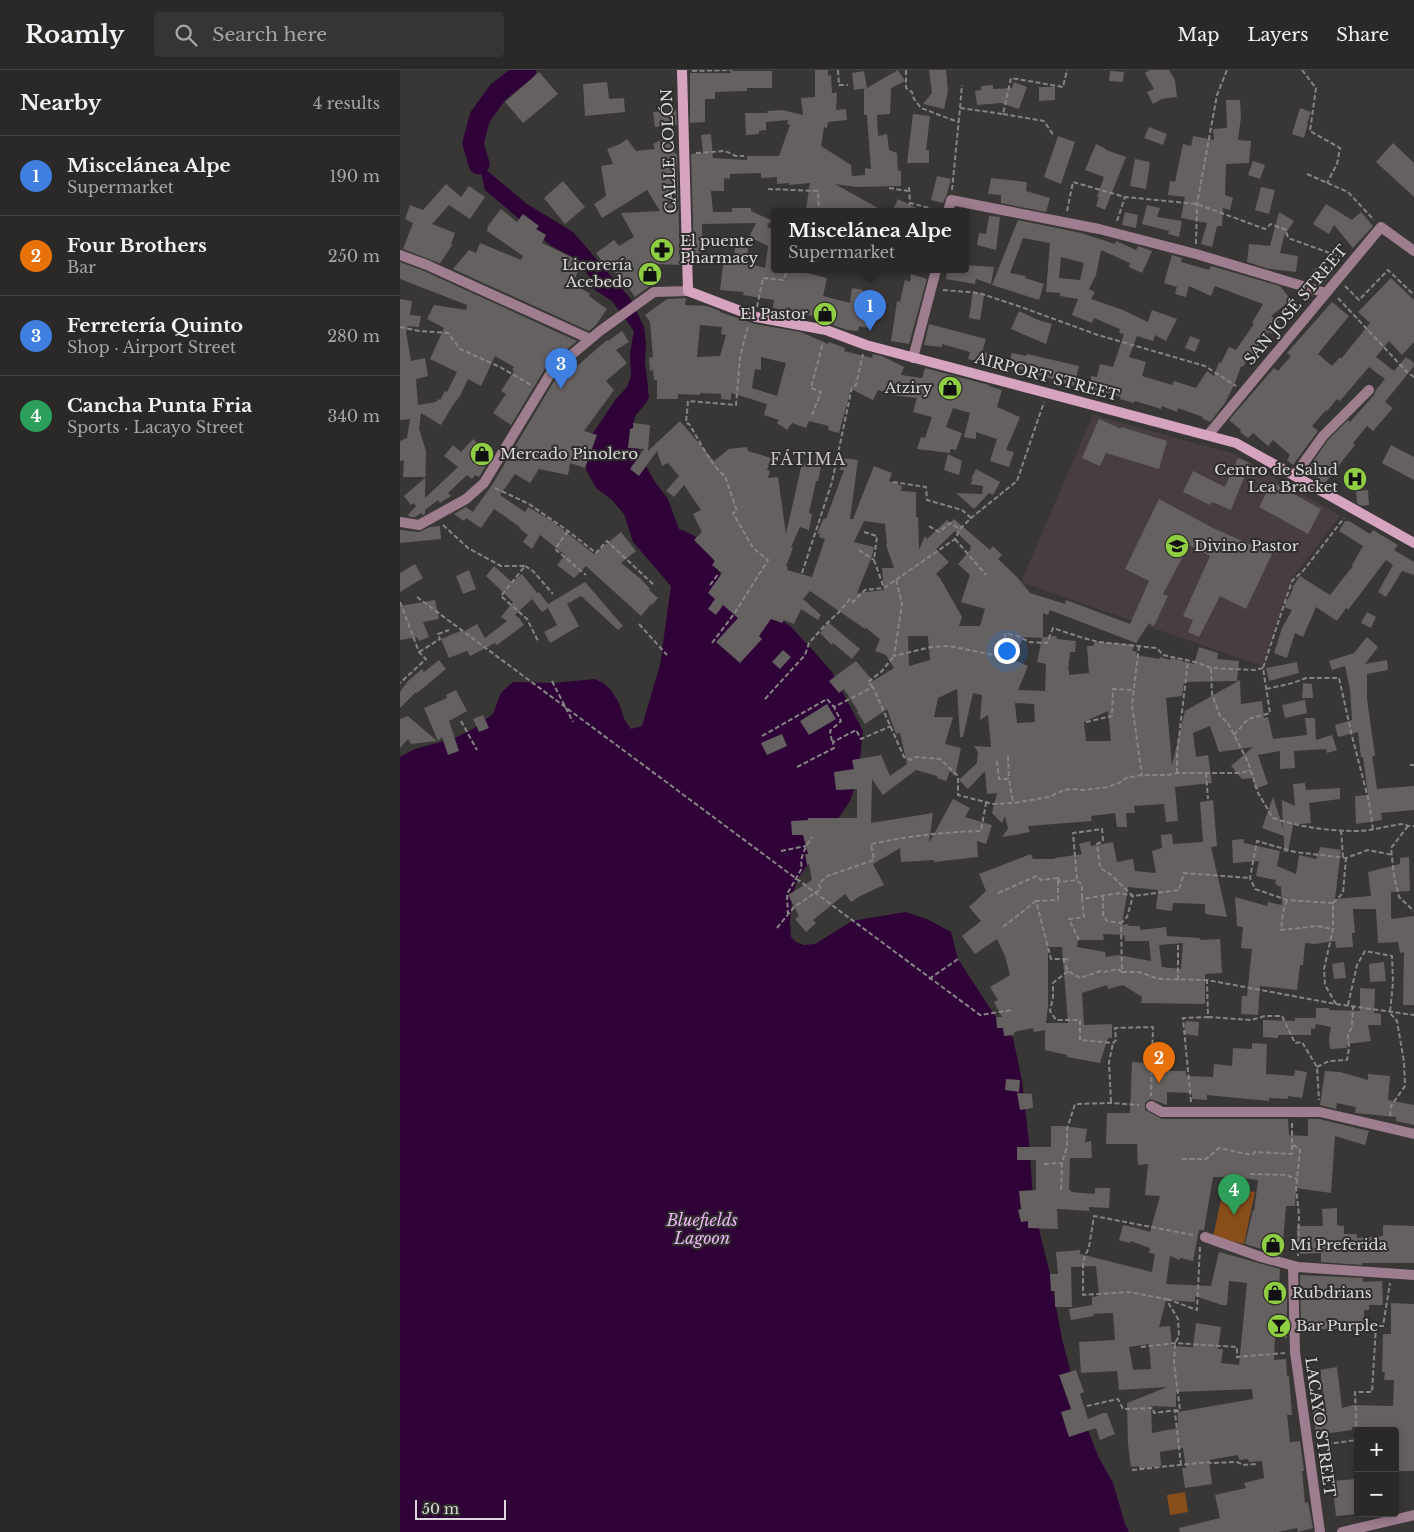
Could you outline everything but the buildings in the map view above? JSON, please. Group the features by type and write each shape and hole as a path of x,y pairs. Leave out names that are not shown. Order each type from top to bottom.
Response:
{"street":[{"name":"CALLE COLÓN","path":"682,71 688,291"},
{"path":"949,208 951,200 1114,232 1327,291"},
{"path":"1380,227 1414,251"},
{"name":"SAN JOSÉ STREET","path":"1208,435 1380,227"},
{"path":"400,255 427,265 590,339 552,371 484,483 466,499 419,524 400,519"},
{"path":"913,358 935,273"},
{"name":"AIRPORT STREET","path":"590,339 654,292 688,291 753,315 826,330 866,345 913,358 1236,443 1414,543"},
{"path":"1295,475 1323,436 1369,390"},
{"path":"1151,1106 1162,1112 1320,1112 1414,1134"},
{"path":"1203,1236 1295,1267 1414,1275"},
{"name":"LACAYO STREET","path":"1295,1267 1295,1352 1320,1532"},
{"path":"1342,1532 1414,1515"}],"path":[{"path":"682,71 732,70"},
{"path":"838,70 839,85 848,85"},
{"path":"906,70 906,88 912,92 914,99 921,108 958,122"},
{"path":"1003,114 1010,78 1063,87 1066,70"},
{"path":"1196,254 1197,204 1217,95 1227,70"},
{"path":"1302,70 1316,88 1310,131 1340,148 1337,164 1326,183"},
{"path":"951,200 962,85"},
{"path":"960,108 1044,120 1054,136"},
{"path":"684,152 706,153 725,151 736,156 744,156"},
{"path":"1307,174 1348,192 1380,227"},
{"path":"1065,222 1073,182 1125,197 1197,204 1266,229 1271,224 1286,230 1288,238 1352,261"},
{"path":"907,208 910,203 908,187"},
{"path":"768,188 818,191 819,208"},
{"path":"889,188 908,191"},
{"path":"1114,232 1125,197"},
{"path":"910,203 929,208"},
{"path":"1338,278 1359,300 1388,270 1414,295"},
{"path":"712,643 734,614 768,560 753,548 748,541 733,513 737,511 725,476 721,474 689,424 686,423 688,400 736,405 740,357 763,278 783,280 787,273"},
{"path":"932,289 978,293 1098,334 1205,366 1244,391"},
{"path":"1327,291 1414,377"},
{"path":"400,327 419,331 448,333 460,349 500,367 540,390"},
{"path":"812,414 821,392 811,388 826,330"},
{"path":"802,573 832,482 852,387 856,385 866,345"},
{"path":"765,699 805,655 809,643 850,599 854,602 865,590 884,588 955,539 960,529 970,518 1016,481 1047,392"},
{"path":"893,482 926,487 927,500 962,510 970,518"},
{"path":"484,483 530,504 596,553 606,541 655,586"},
{"path":"1234,735 1248,719 1270,713 1263,668 1292,580 1303,571 1352,508"},
{"path":"434,517 468,548 501,566 525,566 533,571 553,594"},
{"path":"928,526 939,532 950,523 960,529"},
{"path":"568,531 555,549 586,574"},
{"path":"864,532 877,536 874,560 884,588"},
{"path":"955,539 986,574"},
{"path":"859,550 874,560"},
{"path":"525,566 501,596 527,619 538,641"},
{"path":"710,585 719,573"},
{"path":"896,580 902,604 894,656 882,671 868,682 873,687 904,757 911,760 916,757 940,759 958,776 958,796 993,804 1013,803 1049,797 1064,790 1084,790 1108,786 1121,782 1126,778 1142,775 1241,773 1250,770"},
{"path":"417,597 980,1015 1012,1010"},
{"path":"400,602 419,652 426,660 400,683"},
{"path":"639,624 667,655"},
{"path":"894,656 931,647 950,646 998,656 1006,634 1020,637 1029,642 1047,644 1053,628 1099,642 1157,648 1163,655 1211,668 1255,670 1263,668"},
{"path":"419,652 440,639 438,634 449,630"},
{"path":"1139,646 1132,705 1142,775"},
{"path":"1177,773 1177,754 1188,661"},
{"path":"1211,668 1212,694 1220,716 1228,723 1250,770 1258,793 1273,818 1300,826 1358,831 1404,824 1414,826"},
{"path":"1266,689 1306,678 1339,678 1373,829"},
{"path":"552,681 574,722"},
{"path":"834,707 873,687"},
{"path":"1086,722 1112,716 1113,689 1134,690"},
{"path":"762,736 827,699 834,707 840,721 830,731 834,748 797,767"},
{"path":"461,721 477,750"},
{"path":"832,742 856,730 861,739 891,726"},
{"path":"1008,756 1013,803"},
{"path":"998,761 999,779 1009,779"},
{"path":"1410,765 1414,766"},
{"path":"1206,773 1208,799"},
{"path":"777,928 794,908 821,889 819,884 827,876 874,860 871,844 939,832 981,831 986,802"},
{"path":"1408,826 1391,848 1394,876 1399,897 1414,911"},
{"path":"1079,940 1069,919 1084,917 1082,884 1077,880 1072,833 1102,829 1104,841 1097,844 1100,868 1110,874 1133,896"},
{"path":"1336,1004 1325,985 1324,970 1333,929 1333,903 1343,893 1344,857 1341,830"},
{"path":"788,915 787,894 802,868 800,862 806,846 812,837"},
{"path":"1333,903 1287,900 1255,889 1250,878 1257,841 1295,852 1344,857 1368,850 1393,855"},
{"path":"781,851 806,846"},
{"path":"1082,898 1120,893 1133,896 1179,890 1184,872 1250,878"},
{"path":"998,893 1037,876 1041,880 1058,878"},
{"path":"1058,878 1060,882 1077,880"},
{"path":"1002,927 1036,901 1058,900 1058,878"},
{"path":"1103,896 1103,915 1107,921 1120,923 1127,918 1133,896"},
{"path":"1287,900 1283,912 1281,930 1318,926 1333,929"},
{"path":"1036,901 1051,959 1071,960"},
{"path":"1120,923 1122,972"},
{"path":"1178,943 1178,980"},
{"path":"1348,1006 1357,965 1365,951 1392,956 1393,982 1390,1012 1397,1021 1404,1062 1405,1086 1391,1106 1390,1128"},
{"path":"929,979 958,959"},
{"path":"1063,959 1068,971 1080,978 1101,971 1118,969 1122,972 1139,972 1160,979 1207,980 1353,1007 1414,1015"},
{"path":"1068,971 1053,983 1053,997 1050,1010 1056,1020 1080,1020 1080,1040 1114,1043"},
{"path":"1207,980 1208,1017"},
{"path":"1317,1067 1329,1061 1347,1060 1349,1048 1348,1035 1352,1027 1353,1007"},
{"path":"1192,1112 1183,1018 1208,1017 1251,1020 1265,1016 1282,1016 1294,1043 1302,1042 1317,1067 1320,1112"},
{"path":"1061,1190 1062,1163 1067,1146 1067,1129 1075,1104 1111,1103 1151,1106 1153,1027 1115,1028 1116,1040 1109,1062 1111,1103"},
{"path":"1182,1158 1206,1159 1219,1148 1252,1155 1255,1152 1292,1154 1291,1113"},
{"path":"1292,1144 1300,1150 1296,1188 1299,1215 1295,1267"},
{"path":"1044,1164 1062,1163"},
{"path":"1250,1174 1286,1175 1297,1179"},
{"path":"1094,1216 1203,1236 1197,1310 1166,1299 1129,1292 1083,1295 1083,1261 1089,1247 1094,1216"},
{"path":"1307,1447 1357,1440 1355,1392 1372,1392 1376,1326 1383,1326 1392,1273"},
{"path":"1166,1299 1178,1319 1179,1336 1175,1343 1174,1363 1180,1410"},
{"path":"1141,1347 1175,1343 1237,1347 1237,1356 1295,1352"},
{"path":"1087,1406 1118,1399 1122,1409 1152,1408 1154,1413 1180,1410"},
{"path":"1180,1410 1175,1412 1181,1466"},
{"path":"1132,1470 1208,1462 1237,1462 1243,1465 1256,1464"}],"shaded area":[{"name":"Divino Pastor","path":"1093,415 1235,454 1340,516 1293,577 1262,666 1021,582"},
{"path":"1224,1186 1255,1192 1244,1244 1213,1237"},
{"path":"1185,1492 1188,1512 1170,1515 1167,1495"}],"water":[{"name":"Bluefields Lagoon","path":"479,164 527,204 573,232 630,298 644,327 649,397 635,416 632,433 642,459 655,482 668,499 679,529 693,535 704,544 723,578 791,627 817,655 832,672 863,731 858,776 850,801 797,880 792,897 791,937 796,942 804,945 815,944 852,921 906,912 929,920 951,932 958,959 993,1013 1013,1038 1022,1081 1033,1199 1062,1339 1083,1417 1098,1456 1113,1483 1129,1532 400,1532 400,757 415,749 455,738 473,729 493,714 501,693 513,682 554,683 595,679 611,690 619,703 624,719 631,729 642,726 660,665 671,586 633,542 624,514 612,500 596,488 586,470 585,452 589,439 616,399 627,387 631,376 630,353 634,331 612,301 586,284 590,277 574,258 550,245 485,190"}],"waterway":[{"path":"479,164 473,143 480,117 498,92 526,70"}],"place":[{"name":"El puente Pharmacy","path":"662,250"},
{"name":"Licorería Acebedo","path":"650,274"},
{"name":"El Pastor","path":"825,314"},
{"name":"Miscelánea Alpe","path":"870,331"},
{"name":"Atziry","path":"950,388"},
{"name":"Ferretería Quinto","path":"561,389"},
{"name":"Mercado Pinolero","path":"482,454"},
{"name":"Centro de Salud Lea Bracket","path":"1355,479"},
{"name":"Divino Pastor","path":"1177,546"},
{"name":"Four Brothers","path":"1159,1083"},
{"name":"Cancha Punta Fria","path":"1234,1215"},
{"name":"Mi Preferida","path":"1273,1245"},
{"name":"Rubdrians","path":"1275,1293"},
{"name":"Bar Purple","path":"1279,1326"}],"district":[{"name":"FÁTIMA","path":"808,459"}]}
